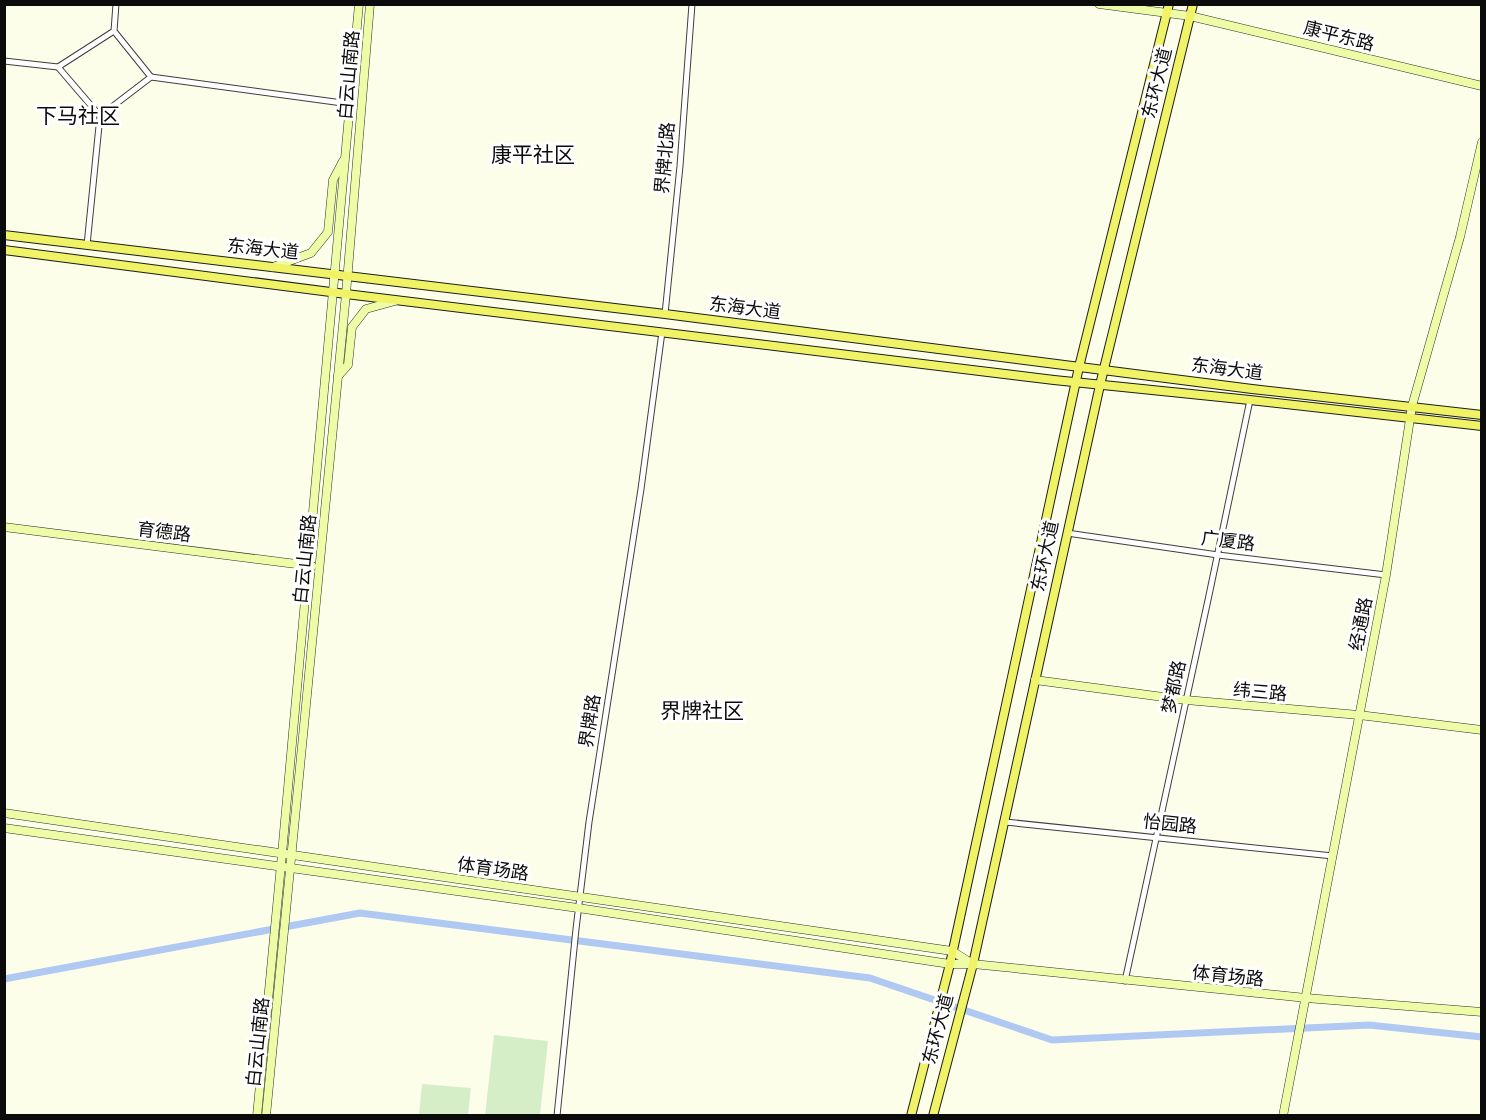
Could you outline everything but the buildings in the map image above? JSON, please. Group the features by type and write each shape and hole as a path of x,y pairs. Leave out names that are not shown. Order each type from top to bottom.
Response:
{"main road":[{"name":"白云山南路","path":"257,1116 277,916 358,4"},
{"name":"白云山南路","path":"266,1116 346,294 370,4"},
{"name":"康平东路","path":"1099,4 1168,9 1482,86"},
{"name":"东环大道","path":"933,1116 973,964 1100,385 1193,4"},
{"name":"东环大道","path":"910,1116 950,964 1078,367 1168,9"},
{"name":"经通路","path":"1284,1116 1386,575 1412,406 1460,237 1482,142"},
{"path":"273,267 311,253 328,232 333,180 345,157"},
{"name":"东海大道","path":"4,235 665,314 1252,389 1482,415"},
{"name":"东海大道","path":"4,250 346,294 1100,385 1482,426"},
{"path":"338,376 348,365 352,327 366,309 400,300"},
{"name":"育德路","path":"4,527 320,567"},
{"name":"纬三路","path":"1035,680 1186,700 1359,715 1482,730"},
{"name":"体育场路","path":"4,813 952,951 973,964"},
{"name":"体育场路","path":"4,828 578,908 950,964 973,964 1125,981 1482,1012"}],"street":[{"path":"116,4 114,31 151,77 350,104"},
{"name":"界牌北路","path":"665,314 680,166 692,4"},
{"path":"4,61 58,67 114,31"},
{"path":"58,67 100,116 87,245"},
{"path":"100,116 151,77"},
{"name":"界牌路","path":"557,1116 589,822 641,489 662,332"},
{"name":"梦都路","path":"1125,981 1250,400"},
{"name":"广厦路","path":"1067,533 1218,555 1386,575"},
{"name":"怡园路","path":"1005,822 1333,856"}],"green space":[{"path":"494,1035 548,1041 540,1115 485,1115"},
{"path":"422,1084 471,1088 468,1115 419,1115"}],"waterway":[{"path":"4,979 360,913 870,978 1052,1040 1369,1025 1482,1037"}],"district":[{"name":"下马社区","path":"78,116"},
{"name":"康平社区","path":"533,155"},
{"name":"界牌社区","path":"702,711"}]}
